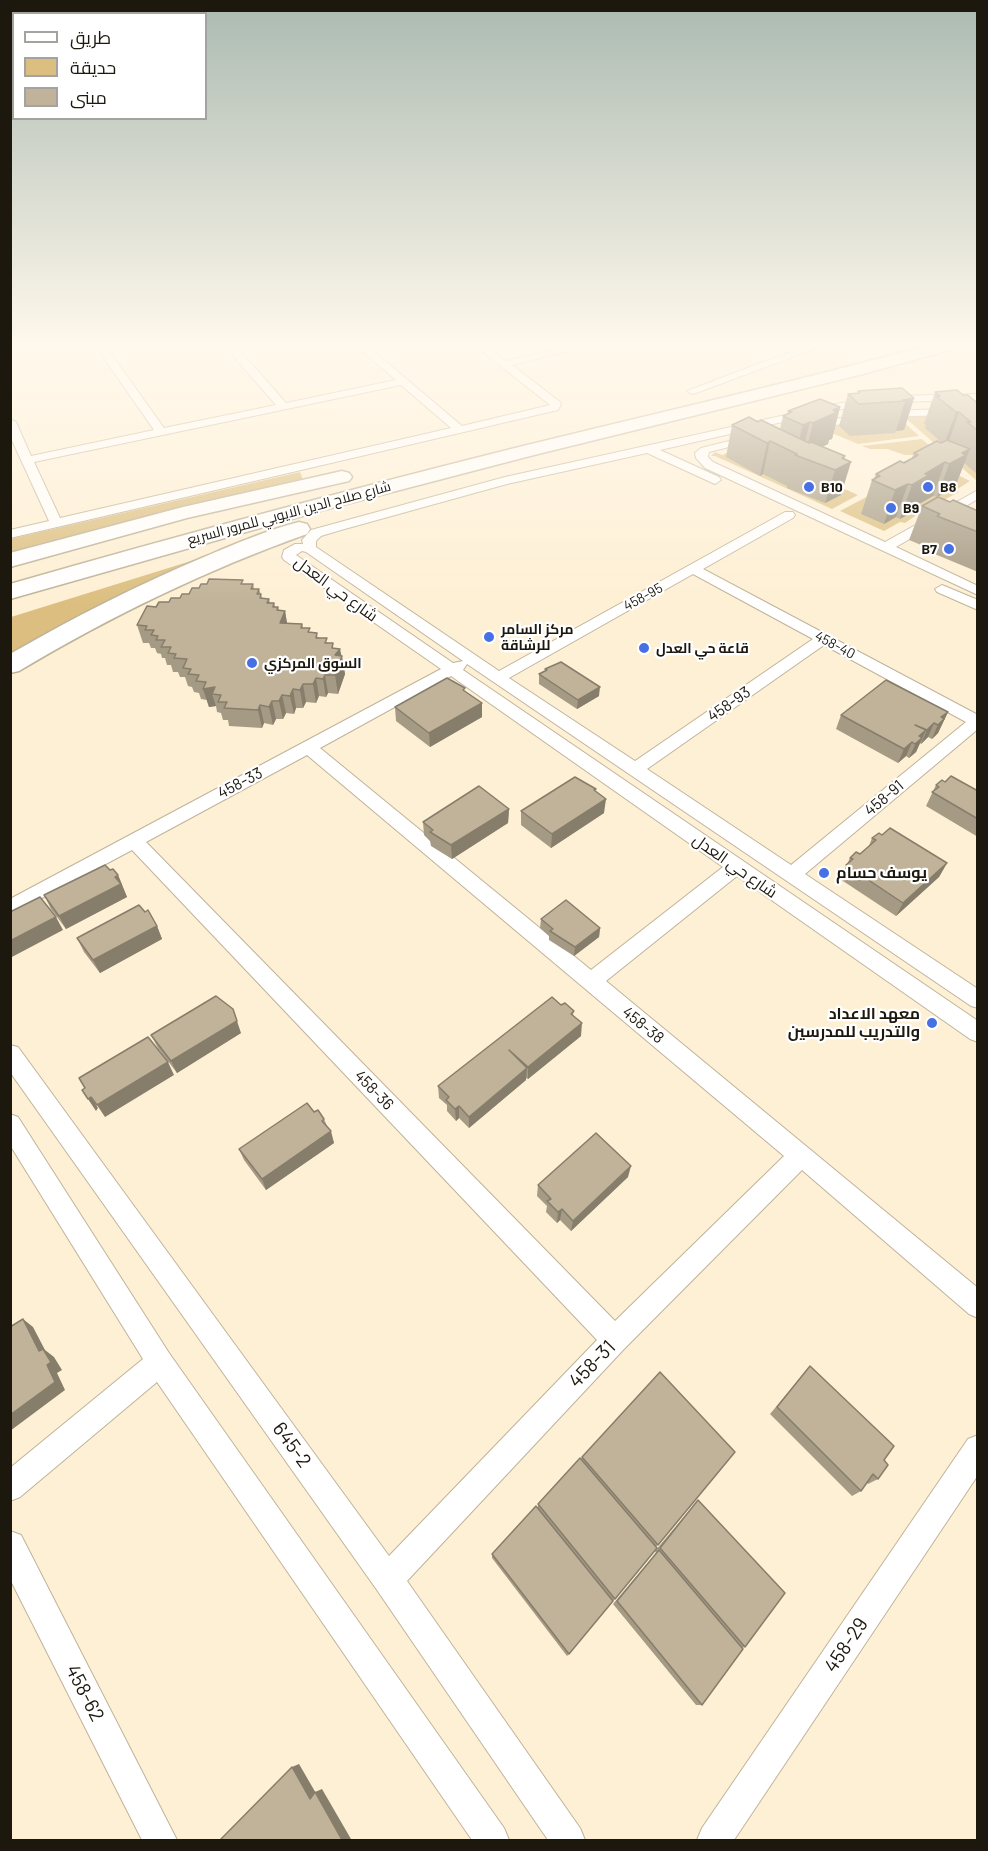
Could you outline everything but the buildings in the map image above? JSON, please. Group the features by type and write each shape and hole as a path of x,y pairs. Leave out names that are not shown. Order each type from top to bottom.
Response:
{"highway":[{"name":"شارع صلاح الدين الايوبي للمرور السريع","path":"10,570 391,466 534,430"},
{"name":"شارع صلاح الدين الايوبي للمرور السريع","path":"10,592 272,517 608,430"},
{"path":"10,609 372,503 457,487 654,430"},
{"path":"10,560 193,510 391,466"},
{"path":"10,665 82,625 183,576 274,538 372,503"}],"street":[{"path":"14,430 56,523"},
{"path":"28,460 169,430"},
{"path":"10,534 453,430"},
{"path":"310,549 309,540 316,533 457,487 728,430"},
{"path":"792,430 705,450 701,453 702,458 709,465 978,591"},
{"path":"647,448 978,606"},
{"path":"885,548 978,494"},
{"name":"458-95","path":"498,678 789,515"},
{"name":"شارع حي العدل","path":"978,1000 634,770 310,549 300,547 289,553 289,556 450,670 978,1033"},
{"name":"458-40","path":"693,569 977,721"},
{"name":"458-93","path":"634,770 823,639"},
{"name":"458-33","path":"10,908 470,659"},
{"name":"458-91","path":"791,875 977,721"},
{"name":"458-38","path":"308,747 801,1155 978,1305"},
{"name":"458-36","path":"133,840 615,1340"},
{"path":"590,982 736,867"},
{"name":"645-2","path":"10,1054 388,1579 568,1840"},
{"path":"10,1124 160,1362 492,1840"},
{"name":"458-31","path":"388,1579 615,1340 801,1155"},
{"path":"10,1487 160,1362"},
{"name":"458-29","path":"714,1840 978,1449"},
{"name":"458-62","path":"10,1546 160,1840"}],"green space":[{"path":"826,430 913,430 919,436 858,444"},
{"path":"919,430 961,430 977,443 977,481"},
{"path":"922,439 940,455 905,455 887,449 870,449 862,446"},
{"path":"746,445 858,495 832,509 711,456 715,452 722,455"},
{"path":"919,469 956,474 970,481 956,490 959,492 942,501 938,500 905,523 900,522 884,531 840,511"},
{"path":"300,472 303,480 11,554 10,539"},
{"path":"239,546 11,657 11,617"}],"place":[{"name":"B10","path":"809,487"},
{"name":"B8","path":"928,487"},
{"name":"B9","path":"891,508"},
{"name":"B7","path":"949,549"},
{"name":"مركز السامر للرشاقة","path":"489,637"},
{"name":"قاعة حي العدل","path":"644,648"},
{"name":"السوق المركزي","path":"252,663"},
{"name":"يوسف حسام","path":"824,873"},
{"name":"معهد الاعداد والتدريب للمدرسين","path":"932,1023"}]}
